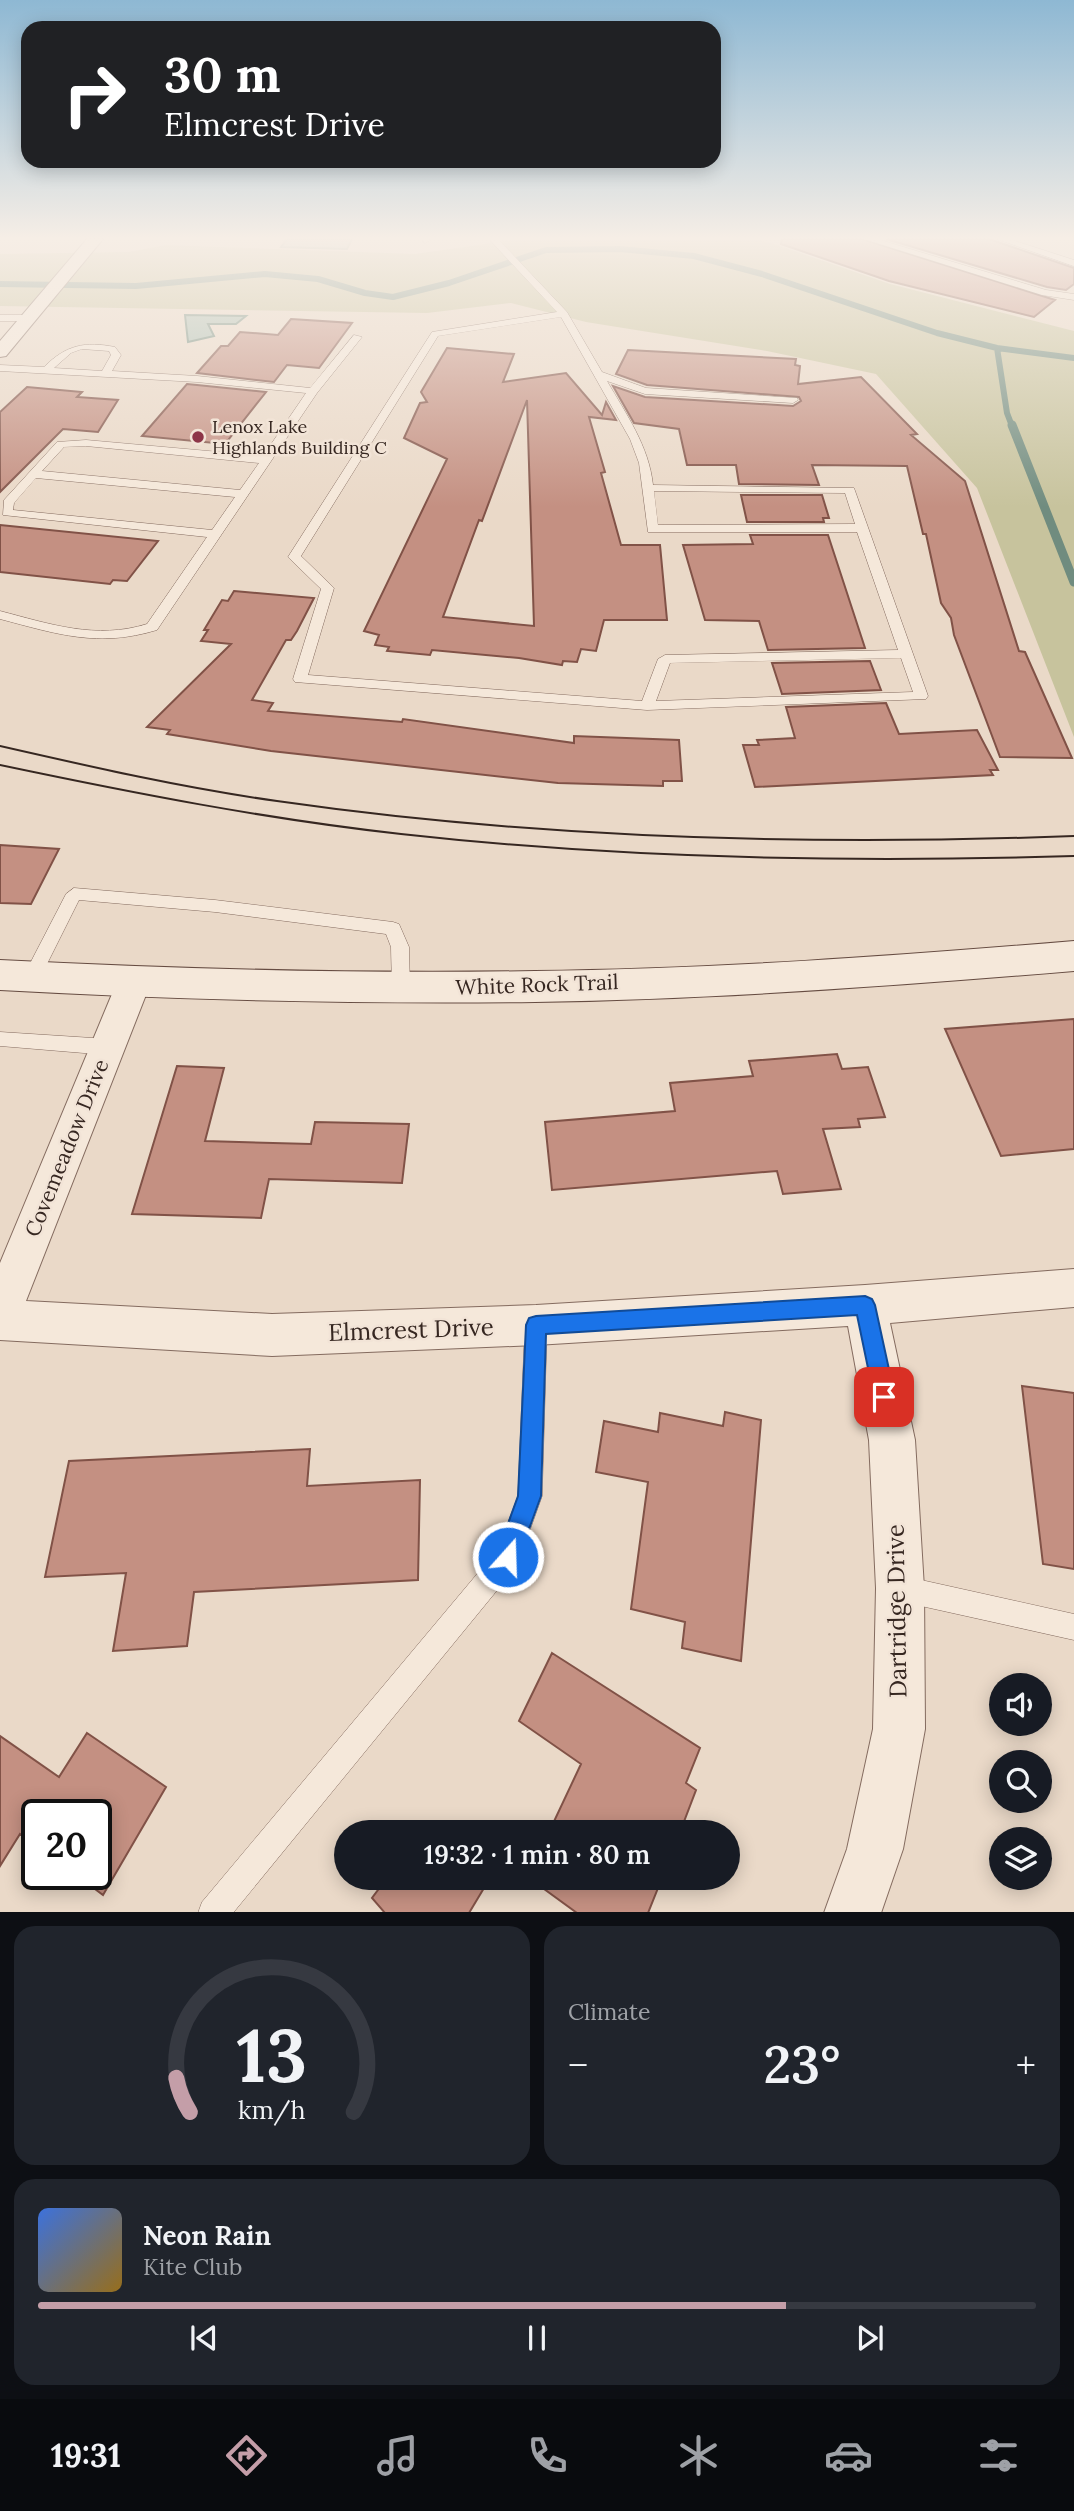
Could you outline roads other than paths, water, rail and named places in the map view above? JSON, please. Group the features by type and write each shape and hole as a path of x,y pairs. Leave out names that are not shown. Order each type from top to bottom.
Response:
{"street":[{"path":"0,352 20,328"},
{"name":"White Rock Trail","path":"16,976 401,989 557,986 926,969 1074,956"},
{"name":"Covemeadow Drive","path":"0,1317 134,982"},
{"name":"Elmcrest Drive","path":"0,1317 272,1335 536,1325 865,1305 1074,1288"},
{"name":"Dartridge Drive","path":"852,1912 875,1849 899,1729 900,1588 892,1440 877,1354 865,1305"}],"lane":[{"path":"464,328 435,334 294,557 328,588 300,679 647,706 921,696 850,490 649,488"},
{"path":"571,328 635,439 645,463 652,529 862,528"},
{"path":"0,615 100,639 131,635 152,627 313,391 357,337"},
{"path":"46,371 66,351 96,346 112,349 116,355 105,374"},
{"path":"0,368 197,379 313,391"},
{"path":"598,374 645,391 793,400"},
{"path":"214,534 6,513 8,502 61,444 86,443 265,460"},
{"path":"33,474 242,494"},
{"path":"647,706 664,659 906,654"},
{"path":"16,976 74,894 215,906 393,928 400,947 401,989"},
{"path":"0,1039 108,1046"},
{"path":"214,1912 508,1557 530,1496 536,1325"},
{"path":"900,1588 1074,1627"}],"waterway":[{"path":"923,328 997,348"},
{"path":"997,348 1074,358"},
{"path":"997,348 1007,413 1012,426"},
{"path":"1012,425 1074,582"}],"tram line":[{"path":"0,746 242,796 476,824 775,839 1074,836"},
{"path":"0,765 250,813 350,828 485,842 653,854 821,859 1074,856"}],"place":[{"name":"Lenox Lake Highlands Building C","path":"198,437"}]}
